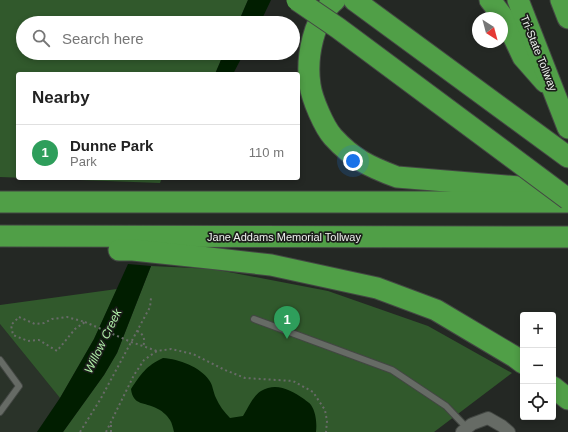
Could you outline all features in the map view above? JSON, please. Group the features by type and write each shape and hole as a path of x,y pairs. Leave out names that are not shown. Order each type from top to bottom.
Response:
{"highway":[{"path":"297,0 338,28 568,201"},
{"path":"335,0 330,4 316,28 310,52 310,85 319,114 332,136 350,154 372,168 397,177 568,191"},
{"path":"354,0 568,158"},
{"path":"490,0 506,21 523,57 556,95"},
{"name":"Tri-State Tollway","path":"518,0 568,128"},
{"path":"561,0 568,18"},
{"path":"0,191 43,201"},
{"path":"0,202 568,201"},
{"name":"Jane Addams Memorial Tollway","path":"0,236 568,237"},
{"path":"0,249 133,250 271,265 376,288 436,310 520,360"},
{"path":"556,389 568,399"}],"street":[{"path":"464,430 472,424 488,418 509,432"}],"lane":[{"path":"254,319 392,370 446,406 464,430"},
{"path":"0,360 19,386 0,412"}],"path":[{"path":"80,432 100,400 150,307 151,298"},
{"path":"85,322 75,330 58,351 39,340 28,341 14,335 11,325 19,317 35,324 44,323 52,318 67,317 85,322 131,342 157,351"},
{"path":"137,331 140,332 144,340 143,346"},
{"path":"106,432 134,375 144,360 157,351 172,349 193,354 245,378 293,381 313,392 325,410 328,421 326,432"},
{"path":"111,421 111,432"}],"shaded area":[{"path":"0,0 248,0 241,16 16,16 16,60 221,60 216,72 16,72 16,178 0,177"},
{"path":"80,180 161,180 160,183"},
{"path":"151,266 213,269 328,291 428,326 512,373 434,432 63,432 104,375 117,353"},
{"path":"117,289 94,339 60,398 0,324 0,305"},
{"path":"0,324 60,398 37,432 0,432"}],"water":[{"path":"248,0 271,0 263,16 241,16"},
{"path":"221,60 240,60 234,72 216,72"},
{"name":"Willow Creek","path":"128,264 151,266 117,353 104,375 63,432 37,432 60,398 94,339"},
{"path":"163,358 189,364 205,375 211,384 219,403 230,418 243,416 256,396 267,388 278,387 289,390 304,399 313,408 316,418 316,432 174,432 171,421 162,411 137,401 132,394 131,389 144,371 152,364"}],"place":[{"name":"Dunne Park","path":"287,339"}]}
